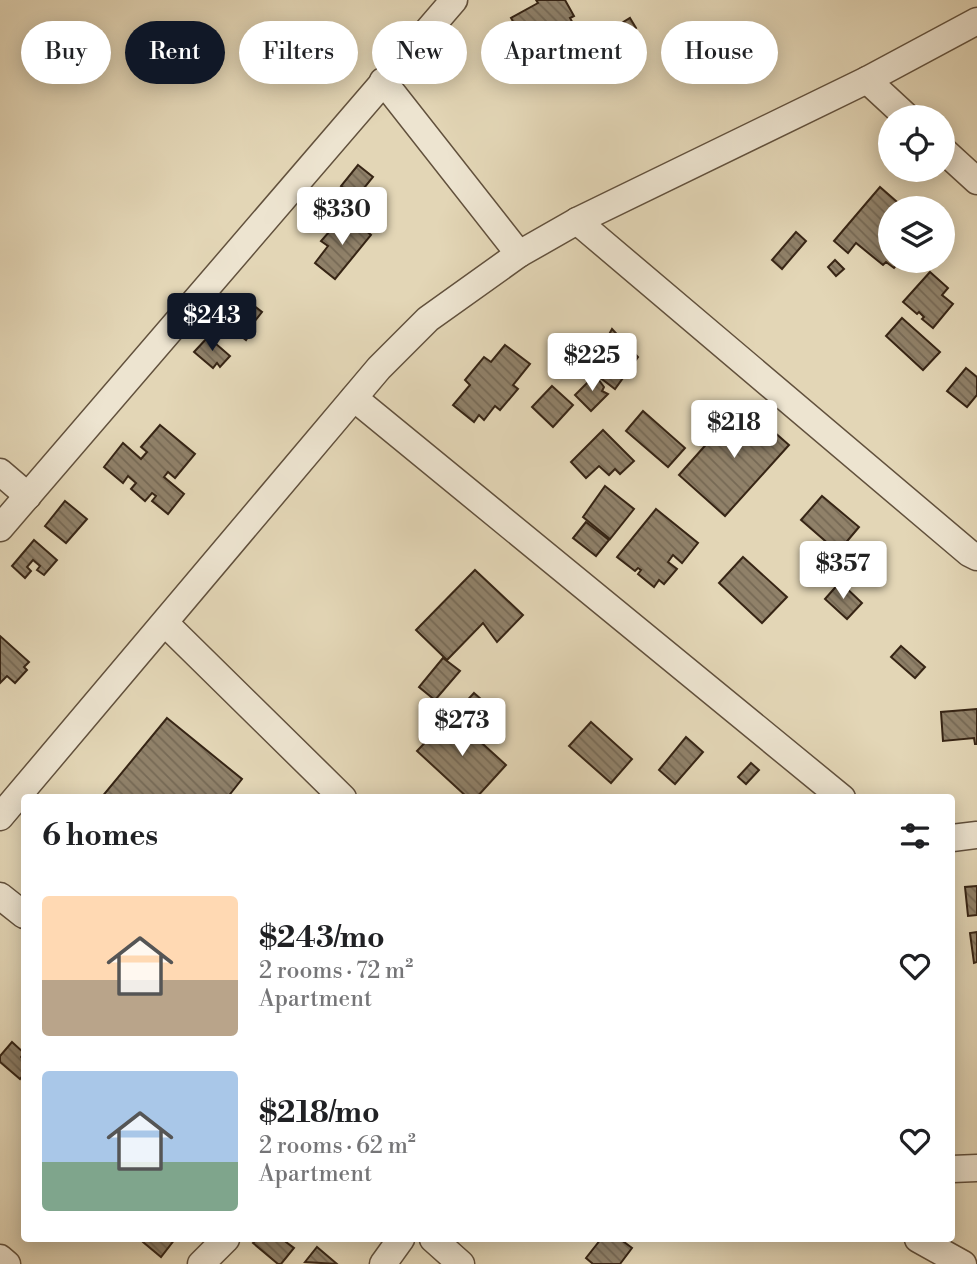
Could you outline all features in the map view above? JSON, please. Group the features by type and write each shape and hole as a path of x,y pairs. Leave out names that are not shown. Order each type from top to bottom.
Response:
{"street":[{"path":"436,21 454,0"},
{"path":"0,817 379,368 429,319 519,254 577,221 867,80 977,21"},
{"path":"867,80 894,105"},
{"path":"0,528 380,84"},
{"path":"385,84 519,254"},
{"path":"955,161 977,181"},
{"path":"577,221 968,553 977,557"},
{"path":"354,398 837,794"},
{"path":"0,472 28,496"},
{"path":"165,623 339,794"},
{"path":"955,838 977,835"},
{"path":"0,896 21,913"},
{"path":"955,1170 977,1168"},
{"path":"201,1264 223,1242"},
{"path":"383,1264 399,1242"},
{"path":"436,1242 461,1264"},
{"path":"923,1242 963,1264"},
{"path":"0,1258 7,1264"}],"building":[{"path":"536,0 565,0 574,16 570,18 572,21 513,21 511,18 538,3"},
{"path":"358,165 373,177 356,198 341,186"},
{"path":"880,187 890,196 878,196 878,261 856,243 848,253 834,241"},
{"path":"351,218 371,235 335,279 315,263 328,246 321,241 337,223 343,228"},
{"path":"796,232 806,241 782,269 772,260"},
{"path":"835,260 844,269 836,276 828,267"},
{"path":"931,273 948,288 942,295 953,304 933,328 922,319 924,317 919,312 917,314 903,302"},
{"path":"243,297 262,312 251,326 254,328 246,340 223,322"},
{"path":"902,318 940,352 923,370 886,336"},
{"path":"612,329 638,357 615,389 590,370"},
{"path":"208,337 230,356 220,367 217,363 213,368 194,352"},
{"path":"505,345 530,364 513,385 518,389 500,410 495,406 484,420 479,415 474,422 453,405 470,385 465,380 484,357 491,362"},
{"path":"966,368 977,377 977,395 967,407 947,391"},
{"path":"595,375 604,387 602,391 608,394 591,411 575,395"},
{"path":"552,386 573,405 553,427 532,407"},
{"path":"742,404 789,445 725,516 679,475"},
{"path":"643,411 685,448 668,467 626,431"},
{"path":"160,425 195,454 175,478 168,472 164,477 184,494 168,514 152,501 156,496 152,493 145,501 131,489 136,483 128,476 123,483 104,467 123,443 141,459 147,452 141,447"},
{"path":"603,430 634,461 620,474 615,469 609,475 599,466 586,478 571,462"},
{"path":"605,486 634,509 610,539 583,517"},
{"path":"822,496 859,527 838,552 801,520"},
{"path":"65,501 87,519 66,543 45,526"},
{"path":"656,509 698,543 682,563 673,555 668,562 677,569 664,584 659,580 654,587 638,574 641,570 638,568 635,571 617,557"},
{"path":"586,522 609,540 596,556 573,538"},
{"path":"34,540 57,560 44,575 37,570 40,566 33,560 27,567 31,571 25,578 12,566"},
{"path":"743,557 787,597 762,623 719,583"},
{"path":"475,570 523,615 497,642 483,623 447,660 416,630"},
{"path":"840,582 862,603 847,619 825,599"},
{"path":"0,636 29,662 24,667 27,670 15,683 7,676 0,683"},
{"path":"901,646 925,667 915,678 891,657"},
{"path":"443,658 460,671 435,700 419,687"},
{"path":"474,693 497,713 487,725 463,705"},
{"path":"977,709 977,744 974,738 943,741 941,712"},
{"path":"451,715 506,765 480,794 464,794 417,751"},
{"path":"167,718 242,779 230,794 104,794"},
{"path":"591,722 632,759 611,783 569,746"},
{"path":"686,737 703,752 675,784 659,770"},
{"path":"751,763 759,770 746,784 738,777"},
{"path":"977,886 977,915 968,916 965,887"},
{"path":"977,932 977,962 974,963 970,933"},
{"path":"12,1042 21,1050 20,1079 0,1062 0,1056"},
{"path":"143,1242 173,1242 161,1257"},
{"path":"286,1242 294,1248 281,1264 278,1264 253,1243"},
{"path":"599,1242 624,1242 632,1248 620,1264 593,1264 586,1258"},
{"path":"317,1247 337,1264 305,1262"}]}
